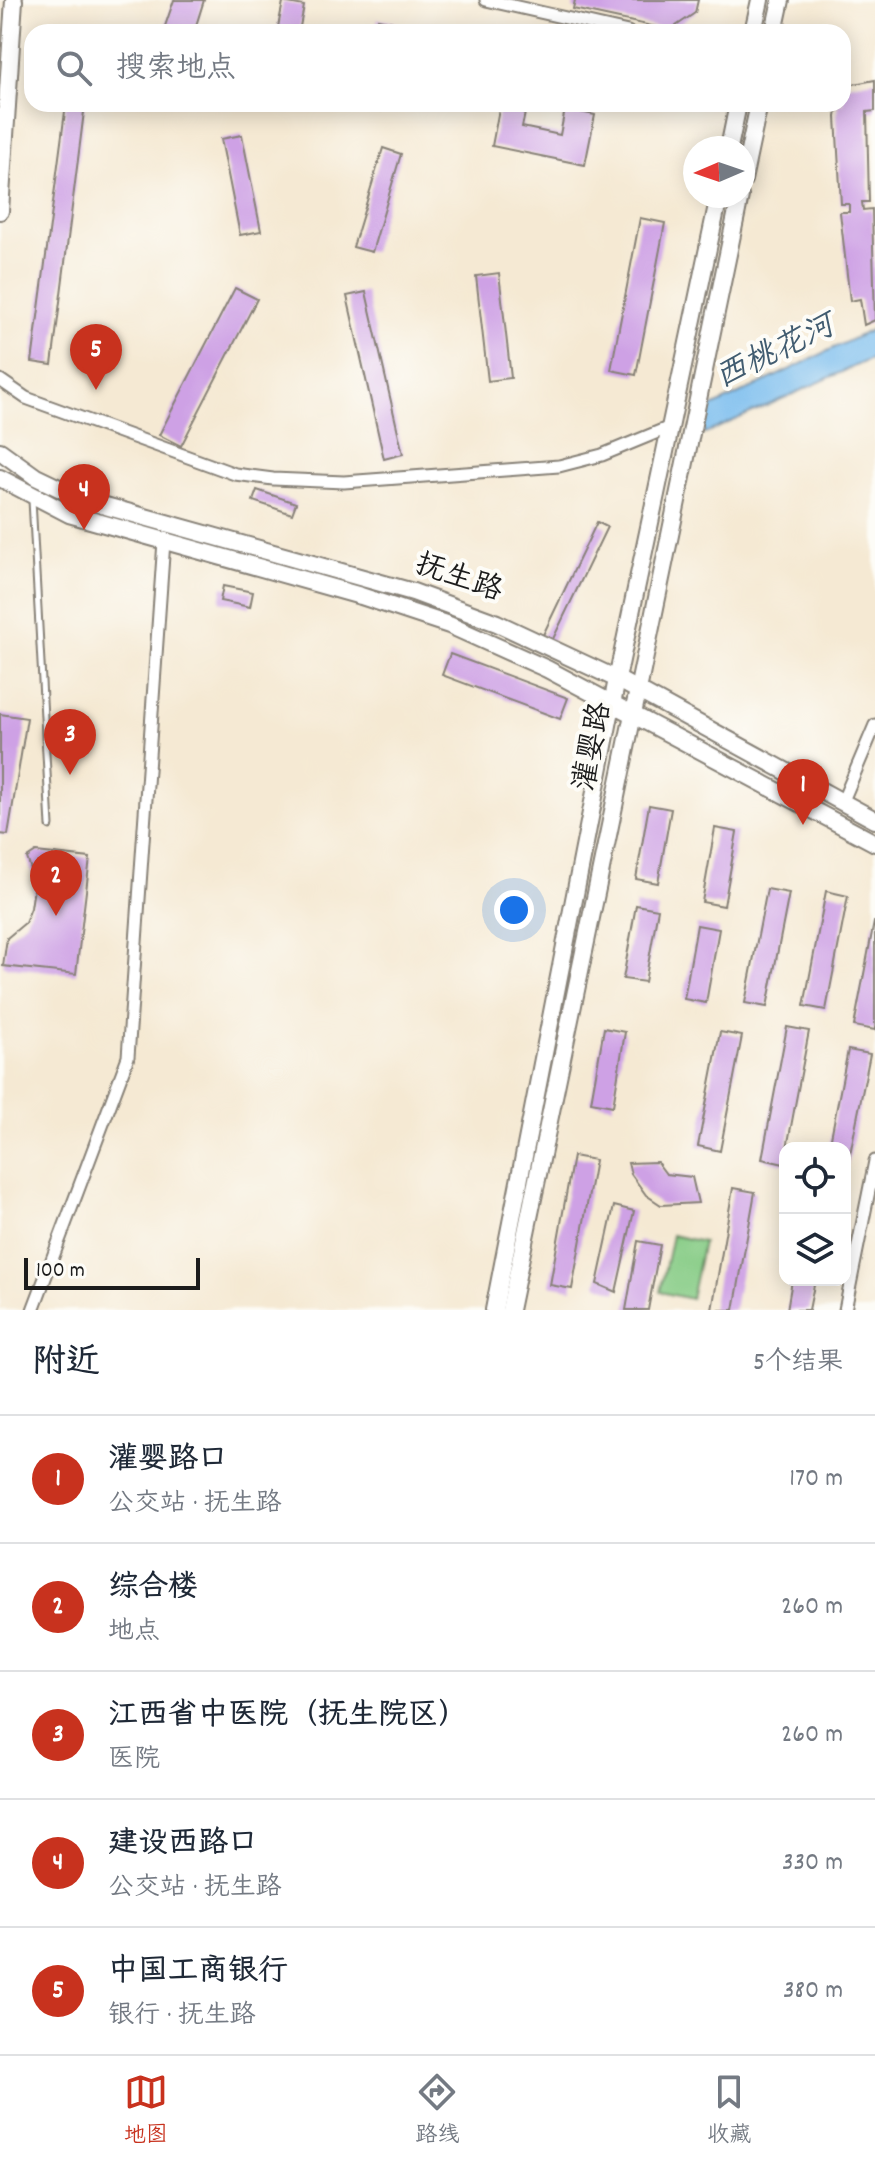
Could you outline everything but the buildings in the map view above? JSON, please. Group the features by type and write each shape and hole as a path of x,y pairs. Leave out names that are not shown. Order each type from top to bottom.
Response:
{"main road":[{"path":"0,95 7,0"},
{"path":"0,211 14,0"},
{"path":"755,24 760,0"},
{"path":"776,24 781,0"},
{"path":"731,136 736,112"},
{"path":"752,136 757,112"},
{"name":"灌婴路","path":"494,1310 617,679 716,208"},
{"name":"灌婴路","path":"510,1310 635,689 737,208"},
{"name":"抚生路","path":"0,451 36,477 84,500 413,592 497,623 617,679 875,820"},
{"name":"抚生路","path":"0,478 69,514 361,596 449,625 631,713 875,843"}],"street":[{"path":"486,0 592,24"},
{"path":"0,380 26,398 235,474 273,479 344,482 559,466 602,455 670,427"},
{"path":"33,1310 128,1057 164,541"},
{"path":"842,803 875,725"},
{"path":"845,1310 875,1161"}],"lane":[{"path":"32,496 50,826"}],"green space":[{"path":"672,1235 703,1242 691,1299 660,1292"}],"water":[{"path":"875,328 875,357 704,434 704,411"}],"place":[{"name":"中国工商银行","path":"96,390"},
{"name":"建设西路口","path":"84,530"},
{"name":"江西省中医院（抚生院区）","path":"70,775"},
{"name":"灌婴路口","path":"803,825"},
{"name":"综合楼","path":"56,916"}],"water label":[{"name":"西桃花河","path":"776,354"}]}
